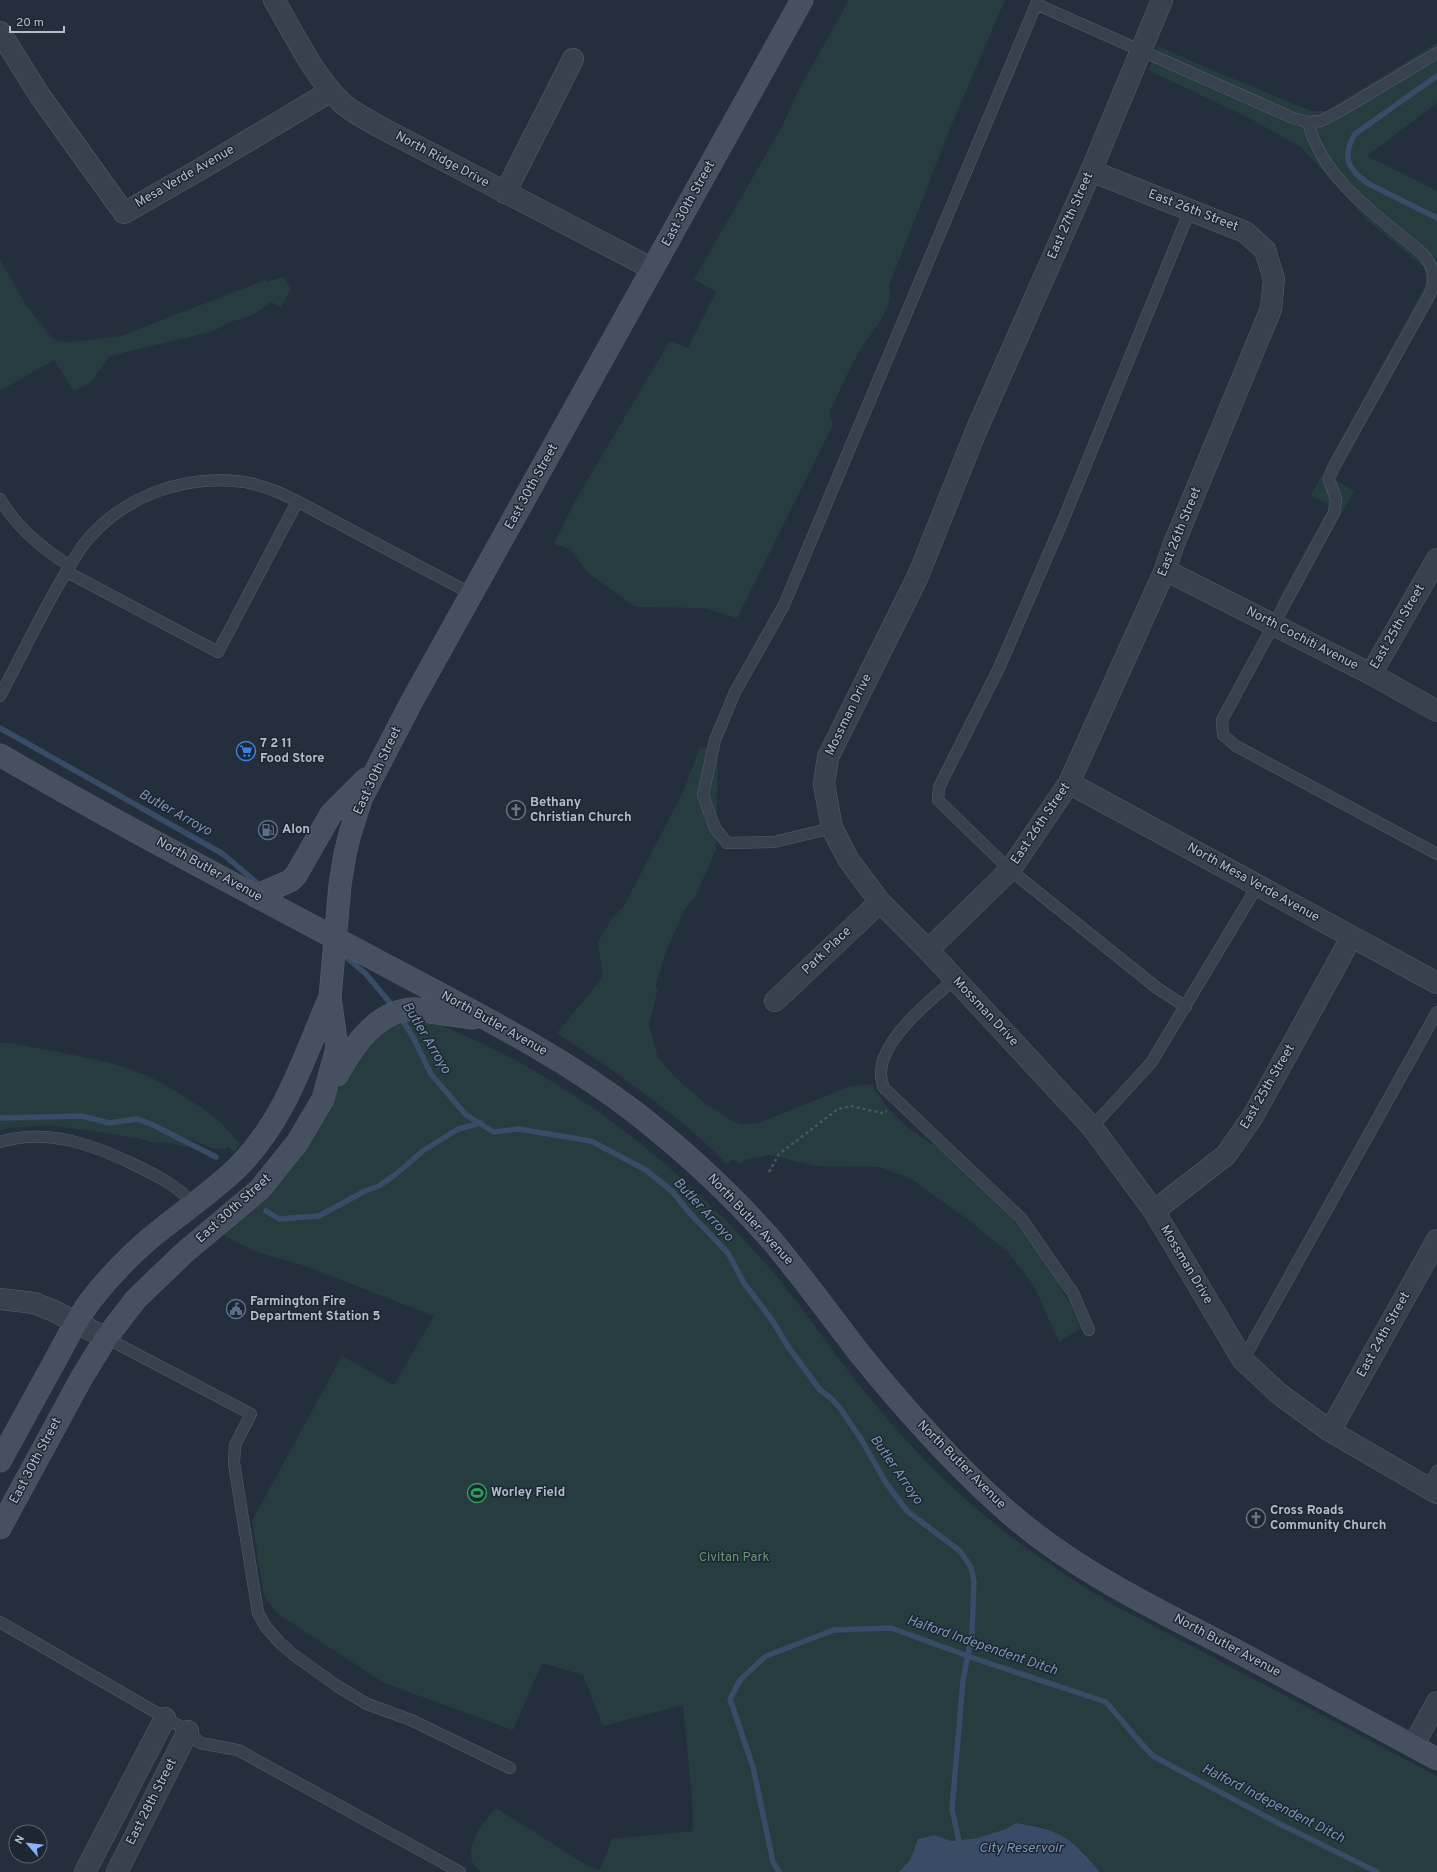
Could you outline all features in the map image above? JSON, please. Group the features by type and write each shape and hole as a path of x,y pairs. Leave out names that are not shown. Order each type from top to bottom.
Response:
{"main road":[{"name":"East 30th Street","path":"0,1528 82,1377 106,1338 136,1299 185,1252 260,1189 297,1143 323,1098 337,1048 330,997 340,884 345,854 362,799 375,770 802,0"},
{"name":"North Butler Avenue","path":"0,755 255,896 542,1049 606,1091 661,1133 704,1170 767,1235 803,1279 859,1353 938,1445 1002,1507 1039,1537 1065,1557 1126,1593 1437,1759"},
{"path":"255,896 290,880 296,875 331,814 375,770"},
{"path":"0,1460 76,1322 91,1300 111,1277 162,1229 237,1168 272,1125 290,1094 330,997"},
{"path":"323,1098 350,1052 366,1032 379,1022 397,1013 412,1009 487,1020"}],"street":[{"name":"North Ridge Drive","path":"274,0 312,64 331,91 343,104 376,125 504,193 653,269"},
{"name":"East 27th Street","path":"976,431 1091,171 1162,0"},
{"name":"Mesa Verde Avenue","path":"0,32 40,96 124,212 206,166 331,91"},
{"path":"504,193 573,59"},
{"name":"East 26th Street","path":"928,950 1010,870 1069,783 1165,570 1173,546 1271,309 1274,280 1265,250 1245,232 1091,171"},
{"name":"Mossman Drive","path":"976,431 918,576 828,757 824,784 832,828 848,859 880,902 928,950 1092,1127 1154,1211 1243,1360 1278,1393 1330,1431 1434,1484"},
{"name":"East 25th Street","path":"1371,674 1435,566"},
{"name":"North Cochiti Avenue","path":"1165,570 1371,674 1437,711"},
{"name":"North Mesa Verde Avenue","path":"1069,783 1258,885 1351,938 1437,983"},
{"name":"Park Place","path":"775,1001 880,902"},
{"name":"East 25th Street","path":"1154,1211 1226,1156 1253,1116 1351,938"},
{"name":"East 24th Street","path":"1330,1431 1437,1240"},
{"path":"0,1299 34,1303 76,1322 106,1338"},
{"path":"1413,1746 1437,1702"},
{"path":"85,1872 165,1718"},
{"name":"East 28th Street","path":"116,1872 188,1731"}],"lane":[{"path":"832,828 774,842 727,843 715,828 703,795 715,740 735,692 784,605 1037,2 1142,51 1293,118 1308,122 1321,121 1342,110 1437,53"},
{"path":"1308,122 1312,137 1321,157 1336,177 1359,200 1423,254 1430,262 1433,271 1433,284 1430,294 1333,468 1329,479 1336,500 1334,513 1272,625 1222,720 1223,735 1236,746 1437,854"},
{"path":"1186,1007 1156,988 1010,870 938,800 939,787 1005,654 1064,518 1190,210"},
{"path":"0,696 68,569 81,548 105,522 131,503 163,489 200,482 236,481 277,493 297,502 472,594"},
{"path":"0,499 25,530 68,569 218,652 297,502"},
{"path":"1092,1127 1151,1063 1258,885"},
{"path":"955,979 924,1005 894,1039 888,1050 881,1074 884,1087 1021,1218 1073,1293 1089,1330"},
{"path":"1243,1360 1437,1012"},
{"path":"0,1142 30,1136 59,1138 83,1143 112,1154 162,1178 175,1186 194,1204"},
{"path":"106,1338 251,1414 235,1445 234,1463 258,1613 266,1628 280,1643 294,1656 337,1686 367,1704 411,1720 510,1768"},
{"path":"0,1622 188,1731 200,1743 238,1750 460,1872"}],"path":[{"path":"769,1172 779,1154 838,1109 851,1106 882,1113 890,1110 900,1102"}],"green space":[{"path":"849,0 1005,0 949,131 889,286 890,295 885,313 854,361 829,413 833,425 737,618 704,608 636,607 588,573 570,549 554,544 575,501 670,341 688,348 716,292 694,279 782,127 797,93"},
{"path":"1437,43 1437,103 1367,156 1437,191 1437,295 1335,480 1354,491 1289,608 1277,602 1330,506 1311,495 1426,284 1424,267 1367,220 1301,147 1249,118 1148,70 1158,46 1311,111 1326,111"},
{"path":"0,260 26,305 51,337 58,341 72,342 121,336 265,280 267,282 283,277 291,289 281,307 271,302 253,315 230,322 214,331 110,356 91,382 74,391 54,360 0,391"},
{"path":"700,747 718,749 716,850 695,897 685,909 667,949 655,987 658,988 649,1025 658,1058 680,1082 705,1103 725,1117 740,1124 759,1123 848,1087 872,1084 887,1106 900,1121 948,1155 993,1197 1011,1217 1043,1258 1057,1280 1081,1328 1059,1342 1034,1286 1009,1253 967,1219 910,1178 879,1167 816,1166 770,1155 745,1160 740,1164 733,1159 727,1164 708,1145 646,1094 557,1033 603,977 598,942 611,920 624,906 684,790"},
{"name":"Civitan Park","path":"409,1019 430,1021 444,1026 523,1064 603,1115 661,1160 715,1210 766,1264 891,1424 943,1479 989,1519 1037,1556 1114,1605 1437,1776 1437,1872 1100,1872 1083,1851 1040,1826 1016,1823 1006,1829 978,1838 952,1841 934,1835 918,1839 910,1860 899,1872 482,1872 475,1866 471,1858 471,1849 474,1840 484,1822 496,1808 586,1865 600,1870 612,1839 693,1831 692,1798 683,1705 603,1726 583,1675 542,1663 513,1730 384,1683 278,1614 267,1601 263,1591 252,1521 342,1356 394,1385 434,1316 302,1265 257,1252 223,1235 269,1194 296,1160 314,1134 342,1083 376,1033"},
{"path":"0,1043 10,1043 106,1062 143,1074 160,1082 210,1114 223,1124 240,1145 234,1152 229,1147 215,1149 193,1140 187,1148 172,1143 151,1142 137,1138 50,1125 0,1130"}],"water":[{"name":"City Reservoir","path":"1016,1823 1031,1825 1054,1832 1064,1837 1082,1851 1100,1872 899,1872 910,1860 918,1839 934,1835 952,1841 978,1838 1006,1829"}],"waterway":[{"name":"Halford Independent Ditch","path":"1437,76 1355,134 1348,150 1349,162 1356,174 1362,179 1369,184 1437,218"},
{"name":"Butler Arroyo","path":"0,728 223,854 263,888"},
{"name":"Butler Arroyo","path":"340,952 366,974 395,1009"},
{"name":"Butler Arroyo","path":"400,1016 413,1037 431,1074 466,1115 494,1132 519,1129 591,1141 646,1170 673,1192 688,1211 728,1253 744,1283 772,1320 787,1345 820,1390 831,1398 840,1408 861,1439 886,1483 907,1511 960,1551 971,1567 974,1581 972,1634 963,1680 952,1809 960,1846"},
{"path":"0,1118 82,1116 109,1123 137,1119 151,1124 216,1157"},
{"path":"266,1211 279,1219 319,1216 365,1191 379,1186 396,1174 424,1150 458,1129 481,1123"},
{"name":"Halford Independent Ditch","path":"779,1872 773,1862 753,1767 730,1699 740,1680 766,1656 834,1630 891,1628 979,1660 1106,1702 1153,1756 1278,1823 1377,1872"}],"place":[{"name":"7 2 11 Food Store","path":"246,751"},
{"name":"Bethany Christian Church","path":"516,810"},
{"name":"Alon","path":"268,830"},
{"name":"Farmington Fire Department Station 5","path":"236,1309"},
{"name":"Worley Field","path":"477,1493"},
{"name":"Cross Roads Community Church","path":"1256,1518"}]}
